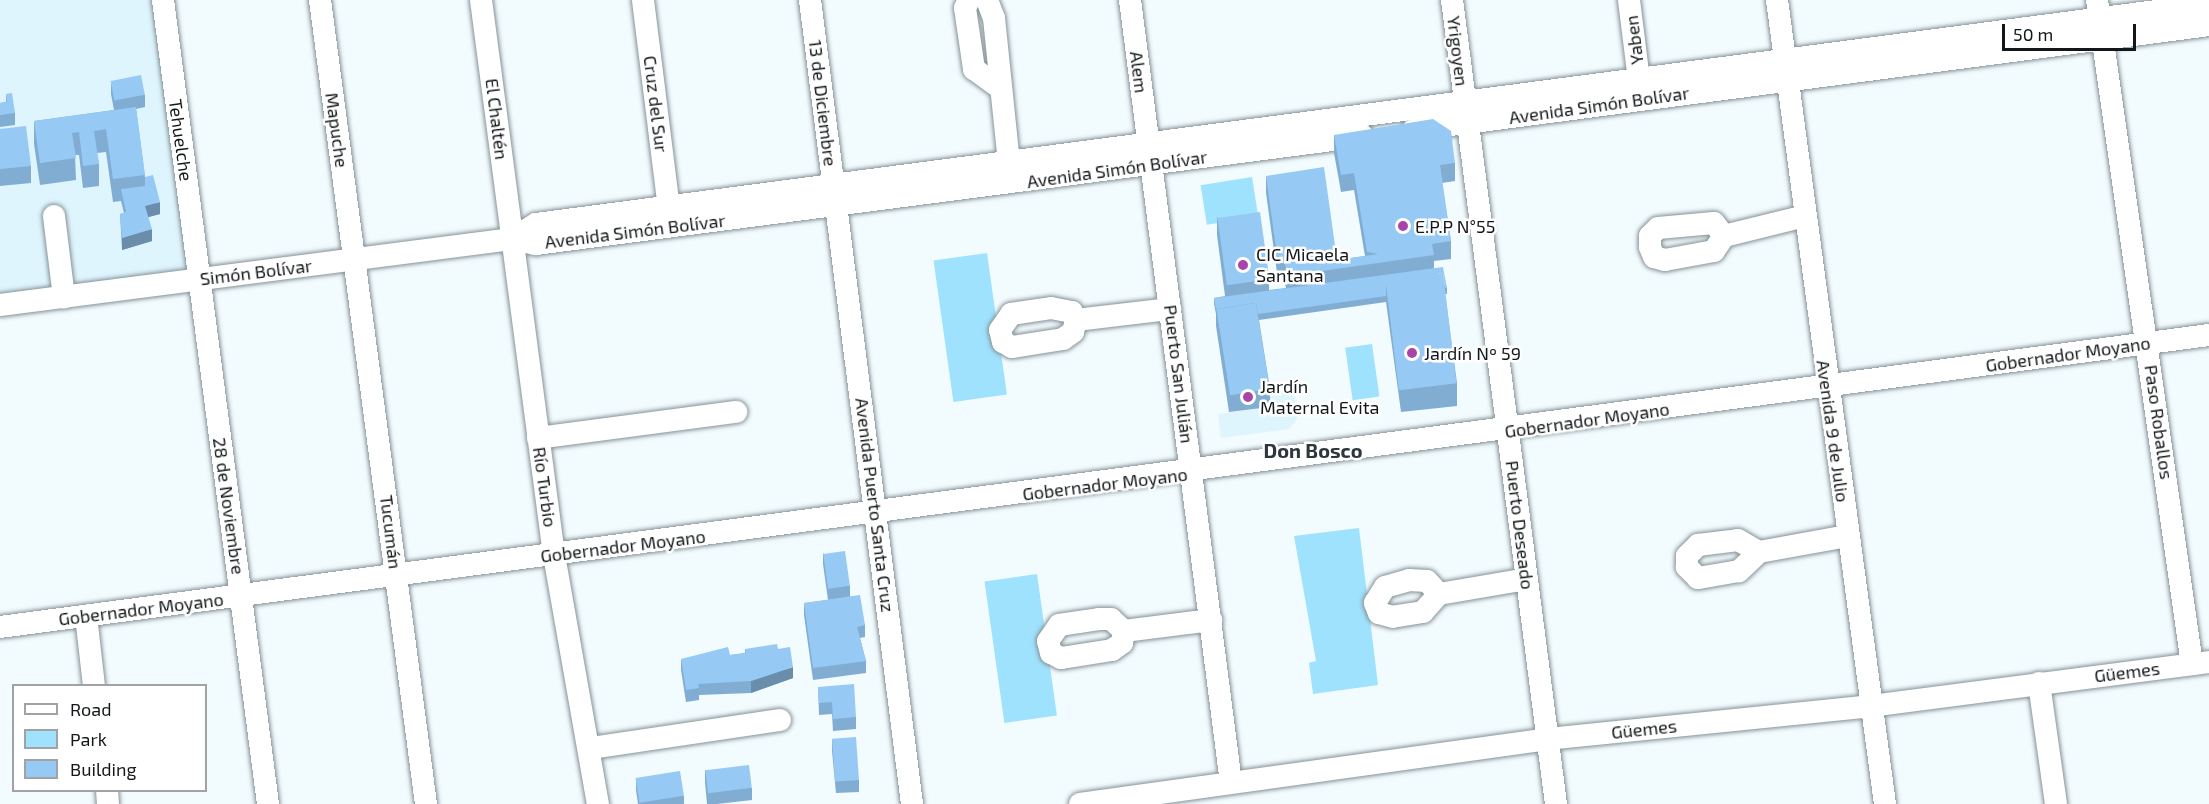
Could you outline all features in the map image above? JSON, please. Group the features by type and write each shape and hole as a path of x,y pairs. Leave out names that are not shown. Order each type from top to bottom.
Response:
{"street":[{"name":"Tehuelche","path":"163,0 200,279"},
{"name":"Mapuche","path":"320,0 355,259"},
{"name":"El Chaltén","path":"481,0 512,239"},
{"name":"Cruz del Sur","path":"643,0 669,208"},
{"name":"13 de Diciembre","path":"810,0 836,196"},
{"path":"969,0 965,8 974,69 1000,88"},
{"path":"987,0 994,18 1009,163"},
{"name":"Alem","path":"1130,0 1150,155"},
{"name":"Yrigoyen","path":"1452,0 1466,113"},
{"name":"Yaben","path":"1629,0 1639,80"},
{"name":"Avenida 9 de Julio","path":"1777,0 1847,536 1885,804"},
{"name":"Avenida Simón Bolívar","path":"512,239 536,244 836,196 1786,69 2099,19 2209,4"},
{"name":"Avenida Simón Bolívar","path":"2099,19 2209,25"},
{"name":"Paso Roballos","path":"2099,19 2148,344 2201,663"},
{"name":"Avenida Simón Bolívar","path":"1466,113 1639,80 1786,69"},
{"name":"Puerto Deseado","path":"1466,113 1556,804"},
{"name":"Avenida Simón Bolívar","path":"512,239 536,224 669,208 836,196 1009,163 1150,155"},
{"name":"Puerto San Julián","path":"1150,155 1231,783"},
{"name":"Avenida Puerto Santa Cruz","path":"836,196 912,804"},
{"path":"54,216 64,297"},
{"path":"1724,236 1805,216"},
{"name":"Simón Bolívar","path":"0,305 512,239"},
{"name":"Río Turbio","path":"512,239 554,555 591,748 598,804"},
{"name":"Tucumán","path":"355,259 426,804"},
{"name":"28 de Noviembre","path":"200,279 268,804"},
{"path":"1076,320 1170,309"},
{"name":"Gobernador Moyano","path":"0,627 1508,431 2209,335"},
{"path":"538,438 736,412"},
{"path":"1759,552 1847,536"},
{"path":"1439,594 1527,579"},
{"path":"86,616 94,684"},
{"path":"1124,631 1211,620"},
{"name":"Güemes","path":"1080,804 1186,797 1231,783 1547,739 1871,706 2201,663"},
{"path":"2039,683 2056,804"},
{"path":"591,748 780,720"}],"shaded area":[{"path":"0,0 163,0 200,279 0,305"},
{"path":"1293,384 1297,419 1289,429 1221,438 1218,414 1270,407 1267,388"}],"green space":[{"path":"1252,177 1258,217 1207,225 1201,185"},
{"path":"987,253 1007,395 953,402 934,261"},
{"path":"1372,344 1379,396 1353,400 1345,348"},
{"path":"1359,528 1378,685 1313,694 1309,663 1316,661 1294,536"},
{"path":"1037,574 1057,716 1004,723 985,581"}],"building":[{"path":"141,75 145,95 114,101 111,81"},
{"path":"12,93 15,113 0,115 0,103 7,102 6,94"},
{"path":"136,107 145,175 113,179 106,129 94,131 99,164 83,166 79,132 72,133 76,158 40,163 34,121"},
{"name":"E.P.P N°55","path":"1433,119 1451,131 1455,163 1440,165 1451,241 1432,244 1434,255 1287,276 1285,264 1278,262 1266,176 1324,167 1337,260 1378,254 1367,252 1354,173 1341,175 1334,135"},
{"path":"26,126 31,166 0,169 0,129"},
{"path":"153,175 160,202 145,206 152,229 122,238 120,214 126,212 121,189 145,186 145,177"},
{"name":"CIC Micaela Santana","path":"1260,212 1269,279 1227,285 1217,218"},
{"path":"1443,267 1447,288 1445,288 1443,273 1386,281 1386,296 1258,314 1256,303 1216,309 1214,298"},
{"path":"1443,273 1457,383 1399,390 1385,280"},
{"path":"1256,303 1270,389 1230,395 1216,309"},
{"path":"845,551 850,586 828,589 823,554"},
{"path":"860,595 865,625 857,627 866,661 813,668 804,603"},
{"path":"777,644 778,649 790,647 793,667 751,681 698,684 699,688 686,690 681,659 728,647 730,655 746,653 745,649"},
{"path":"854,684 856,717 833,719 832,702 819,703 818,687"},
{"path":"856,737 859,780 835,782 832,739"},
{"path":"749,765 752,788 708,793 705,770"},
{"path":"680,771 684,796 639,803 636,778"}],"place":[{"name":"E.P.P N°55","path":"1403,226"},
{"name":"CIC Micaela Santana","path":"1243,265"},
{"name":"Jardín Nº 59","path":"1412,353"},
{"name":"Jardín Maternal Evita","path":"1248,397"}],"district":[{"name":"Don Bosco","path":"1313,450"}]}
